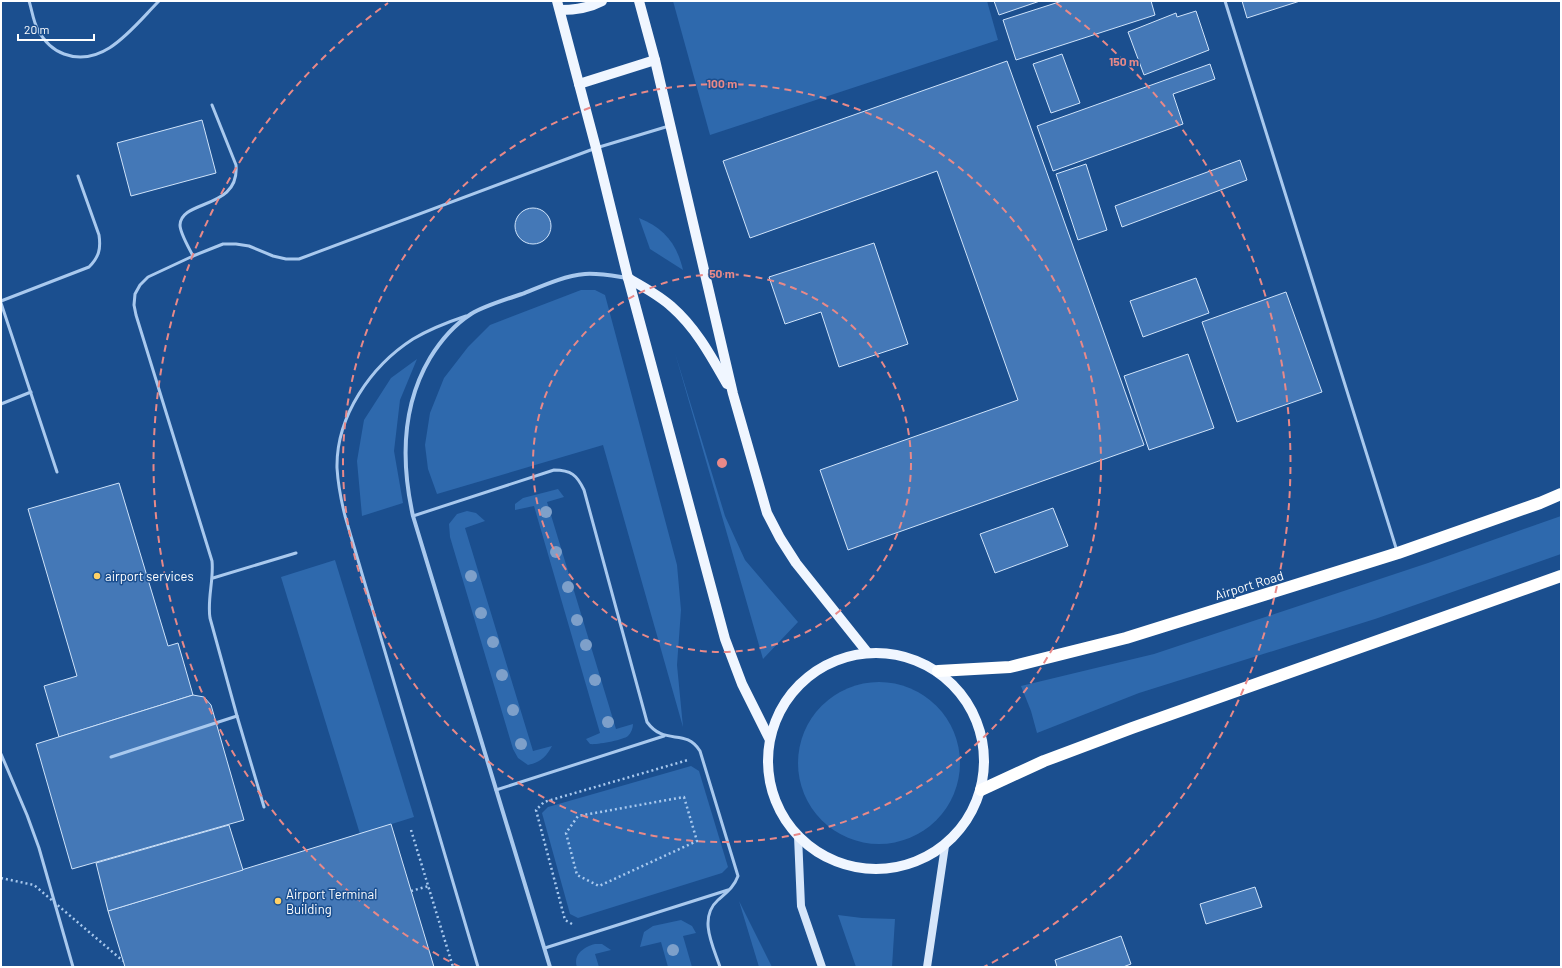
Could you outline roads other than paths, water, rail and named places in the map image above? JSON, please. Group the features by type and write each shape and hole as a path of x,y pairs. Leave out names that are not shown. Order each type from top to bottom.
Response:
{"highway":[{"name":"Airport Road","path":"938,671 1010,667 1126,638 1398,553 1540,503 1561,494"},
{"path":"981,790 1044,761 1132,728 1561,576"}],"main road":[{"path":"602,1 574,10 559,6 628,278 725,639 742,684 769,738"},
{"path":"639,1 671,126 733,394 765,506 780,538 796,563 867,652"},
{"path":"579,84 655,60"},
{"path":"628,278 650,291 672,307 690,326 706,347 733,394"},
{"path":"867,652 896,653 918,660 938,671 962,694 978,724 985,757 981,790 967,821 945,846 917,862 886,870 853,868 823,856 798,836 777,807 768,773 769,738 779,711 794,688 815,670 840,657 867,652"},
{"path":"798,836 801,906 822,967"},
{"path":"927,967 945,846"}],"street":[{"path":"550,967 412,516 407,492 405,454 408,416 414,393 423,371 435,350 449,331 472,314 563,278 585,274 606,274 628,278"}],"lane":[{"path":"29,1 38,30 46,42 59,52 73,57 89,57 103,52 117,43 159,1"},
{"path":"1225,1 1398,553"},
{"path":"193,256 181,228 182,218 189,212 224,195 230,190 235,182 237,174 236,165 212,105"},
{"path":"264,807 210,618 209,608 213,578 212,561 134,304 135,294 140,284 148,277 223,244 249,246 273,256 286,259 299,259 596,148 671,126"},
{"path":"58,472 1,302 89,267 95,261 101,245 100,236 78,176"},
{"path":"472,314 436,327 414,339 375,371 360,392 349,415 341,440 337,467 339,491 345,516 478,967"},
{"path":"1,404 31,392"},
{"path":"412,516 554,470 564,470 573,474 580,481 584,490 647,722 657,733 664,736 681,738 693,742 700,751 738,876 733,886 712,907 708,922 708,930 720,967"},
{"path":"213,578 296,553"},
{"path":"112,757 237,716"},
{"path":"496,790 664,736"},
{"path":"1,754 39,848 73,967"},
{"path":"545,948 729,890"}],"place":[{"name":"airport services","path":"97,576"},
{"name":"Airport Terminal Building","path":"278,901"}]}
